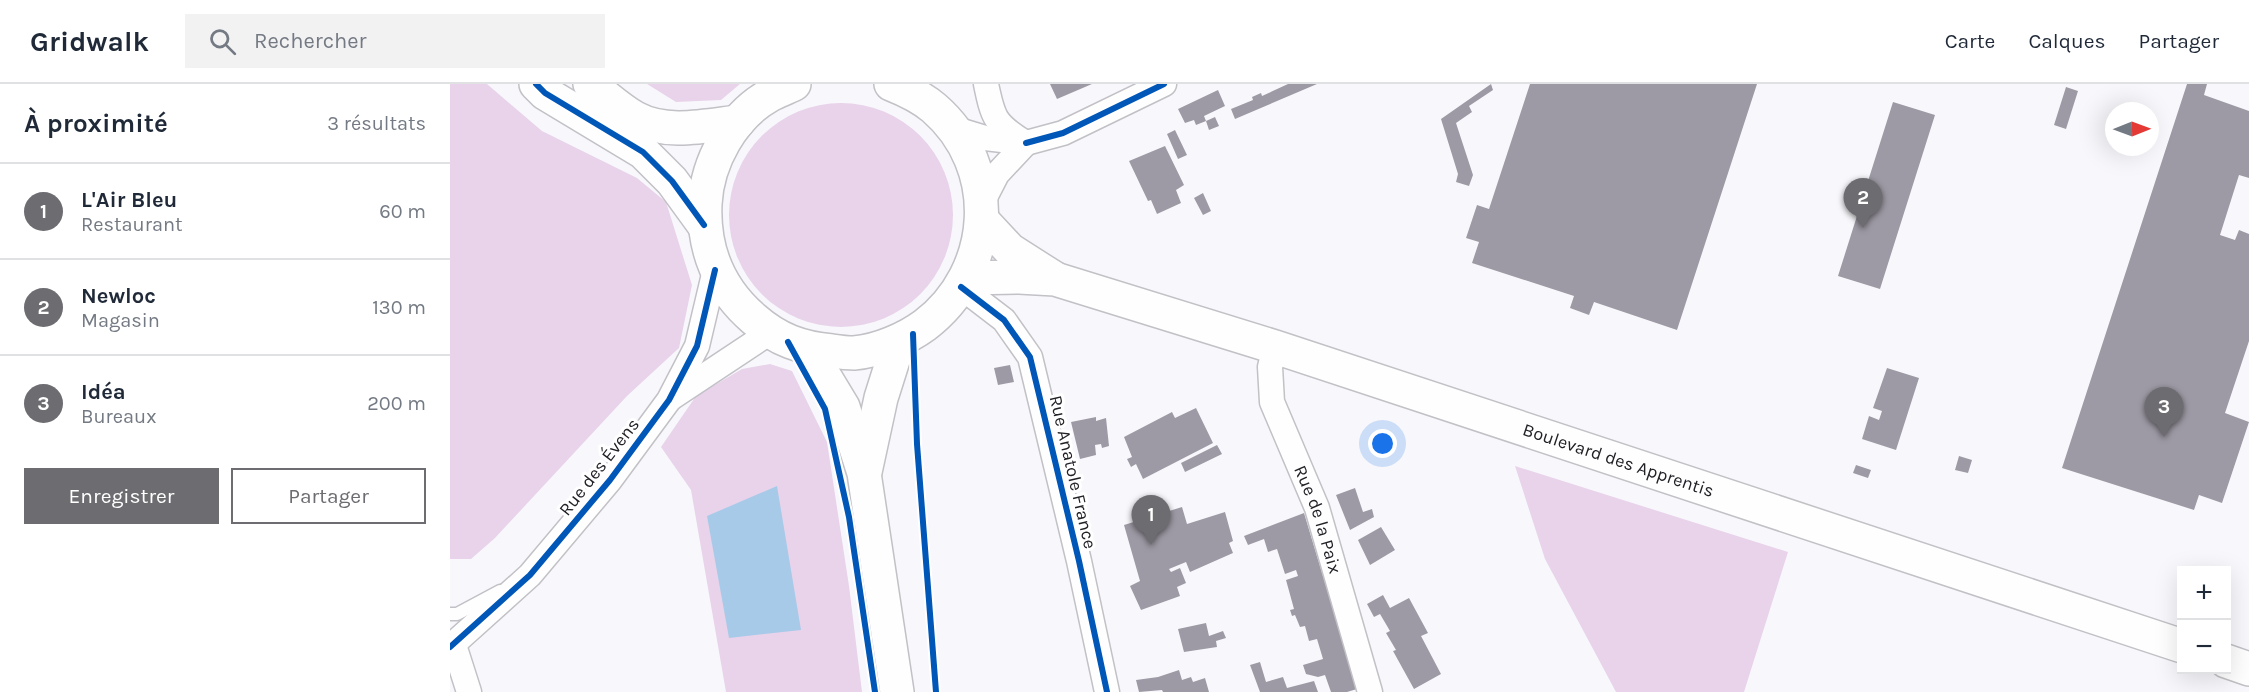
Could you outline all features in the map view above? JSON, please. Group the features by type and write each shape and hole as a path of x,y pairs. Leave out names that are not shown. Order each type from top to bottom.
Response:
{"main road":[{"path":"536,84 545,93 643,152 672,182 704,225"},
{"path":"590,84 636,119 666,128 696,128 738,122"},
{"path":"794,84 768,96 738,122 717,153 706,188 704,225 708,248 715,270 738,305 769,333 808,349 854,353 899,341 913,334 940,314 964,282 979,240 981,213 977,177 967,151 952,128 934,108 903,87"},
{"name":"Boulevard des Apprentis","path":"981,213 1010,250 1055,279"},
{"name":"Boulevard des Apprentis","path":"964,282 1019,277 1055,279 1275,347 2177,645"},
{"path":"864,473 881,398 899,341"},
{"path":"808,349 843,407 864,473 897,692"},
{"path":"2231,663 2249,669"}],"street":[{"path":"986,84 990,106 1001,128 1026,143"},
{"path":"952,128 985,138 1026,143 1063,133 1164,84"},
{"path":"981,213 997,174 1026,143"},
{"name":"Rue des Évens","path":"452,646 530,575 610,480 669,400 697,346 715,270"},
{"name":"Rue Anatole France","path":"964,282 1004,320 1030,357 1079,561 1107,692"},
{"name":"Rue des Évens","path":"669,400 769,333"},
{"name":"Rue de la Paix","path":"1275,347 1270,367 1272,402 1317,508 1370,692"},
{"path":"452,646 469,692"}],"lane":[{"path":"450,614 457,614 530,575"}],"shaded area":[{"path":"450,84 487,84 542,131 637,178 666,202 692,285 679,348 627,396 495,538 471,559 450,559"},
{"path":"647,84 740,84 721,100 676,102"},
{"path":"841,103 863,105 894,116 912,128 928,144 940,162 948,183 953,215 951,237 940,268 928,286 912,302 894,314 873,322 841,327 819,325 788,314 770,302 754,286 742,268 734,247 729,215 731,193 742,162 754,144 770,128 788,116 809,108"},
{"path":"770,364 792,371 827,442 849,586 862,692 726,692 691,490 661,447 696,396 742,369"},
{"path":"1515,466 1788,552 1744,692 1616,692 1545,559"}],"water":[{"path":"777,486 801,630 729,638 707,516"}],"building":[{"path":"1050,84 1092,84 1057,99"},
{"path":"1288,84 1317,84 1235,119 1231,109 1253,100 1252,97 1261,93 1262,96"},
{"path":"1491,84 1493,90 1469,106 1472,112 1456,123 1473,175 1469,186 1456,182 1458,174 1441,119"},
{"path":"1530,84 1757,84 1677,330 1594,302 1589,315 1570,308 1574,296 1472,263 1479,242 1466,238 1477,205 1489,209"},
{"path":"2187,84 2207,84 2204,95 2249,111 2249,178 2239,175 2220,235 2235,240 2239,230 2249,234 2249,341 2225,413 2249,422 2222,503 2199,495 2194,510 2062,468"},
{"path":"2066,87 2078,91 2066,129 2054,125"},
{"path":"1218,90 1225,106 1204,116 1206,121 1196,125 1194,120 1185,123 1178,109"},
{"path":"1893,102 1935,115 1880,289 1838,276"},
{"path":"1215,117 1219,126 1209,130 1206,121"},
{"path":"1175,130 1187,155 1178,159 1167,134"},
{"path":"1165,146 1184,185 1176,190 1181,203 1157,214 1151,200 1148,201 1129,161"},
{"path":"1203,193 1211,211 1203,215 1194,198"},
{"path":"1010,365 1014,382 998,385 994,368"},
{"path":"1887,368 1919,378 1896,450 1862,439 1869,416 1879,420 1882,411 1873,408"},
{"path":"1196,408 1213,443 1143,479 1136,464 1131,467 1127,459 1132,457 1124,437 1172,412 1175,418"},
{"path":"1096,417 1096,421 1106,418 1109,446 1102,448 1101,444 1095,445 1096,455 1080,459 1071,422"},
{"path":"1217,445 1222,454 1185,472 1181,463"},
{"path":"1959,456 1972,460 1968,473 1955,470"},
{"path":"1856,465 1871,470 1868,478 1853,473"},
{"path":"1355,488 1363,512 1372,509 1374,517 1350,530 1336,495"},
{"path":"1182,507 1187,524 1225,512 1233,541 1229,543 1233,553 1190,572 1186,562 1169,569 1171,572 1180,568 1186,583 1177,587 1180,596 1141,610 1130,586 1140,581 1124,525"},
{"path":"1304,513 1357,689 1347,692 1331,692 1325,675 1318,677 1306,674 1303,665 1323,659 1317,639 1309,641 1305,626 1300,627 1290,610 1294,609 1286,580 1298,576 1296,570 1285,574 1277,549 1268,552 1264,539 1248,545 1244,536"},
{"path":"1381,527 1395,550 1370,565 1358,540"},
{"path":"1383,595 1390,608 1409,598 1428,633 1421,636 1441,674 1414,689 1393,651 1396,650 1386,633 1390,631 1380,614 1374,617 1367,604"},
{"path":"1206,623 1209,636 1223,631 1226,638 1216,641 1217,647 1184,652 1178,629"},
{"path":"1260,662 1266,682 1283,677 1287,688 1314,681 1318,692 1260,692 1250,665"},
{"path":"1179,670 1182,680 1191,677 1193,682 1205,678 1209,692 1163,692 1162,690 1139,692 1136,680 1158,677"}],"cycle path":[{"path":"536,84 545,93 643,152 672,181 704,225"},
{"path":"1026,143 1063,133 1164,84"},
{"path":"450,647 530,575 610,480 669,400 697,346 715,270"},
{"path":"961,287 1004,320 1030,357 1079,561 1107,692"},
{"path":"913,334 917,444 936,692"},
{"path":"788,342 825,409 849,517 875,692"}],"place":[{"name":"Newloc","path":"1863,228"},
{"name":"Idéa","path":"2164,437"},
{"name":"L'Air Bleu","path":"1151,545"}]}
